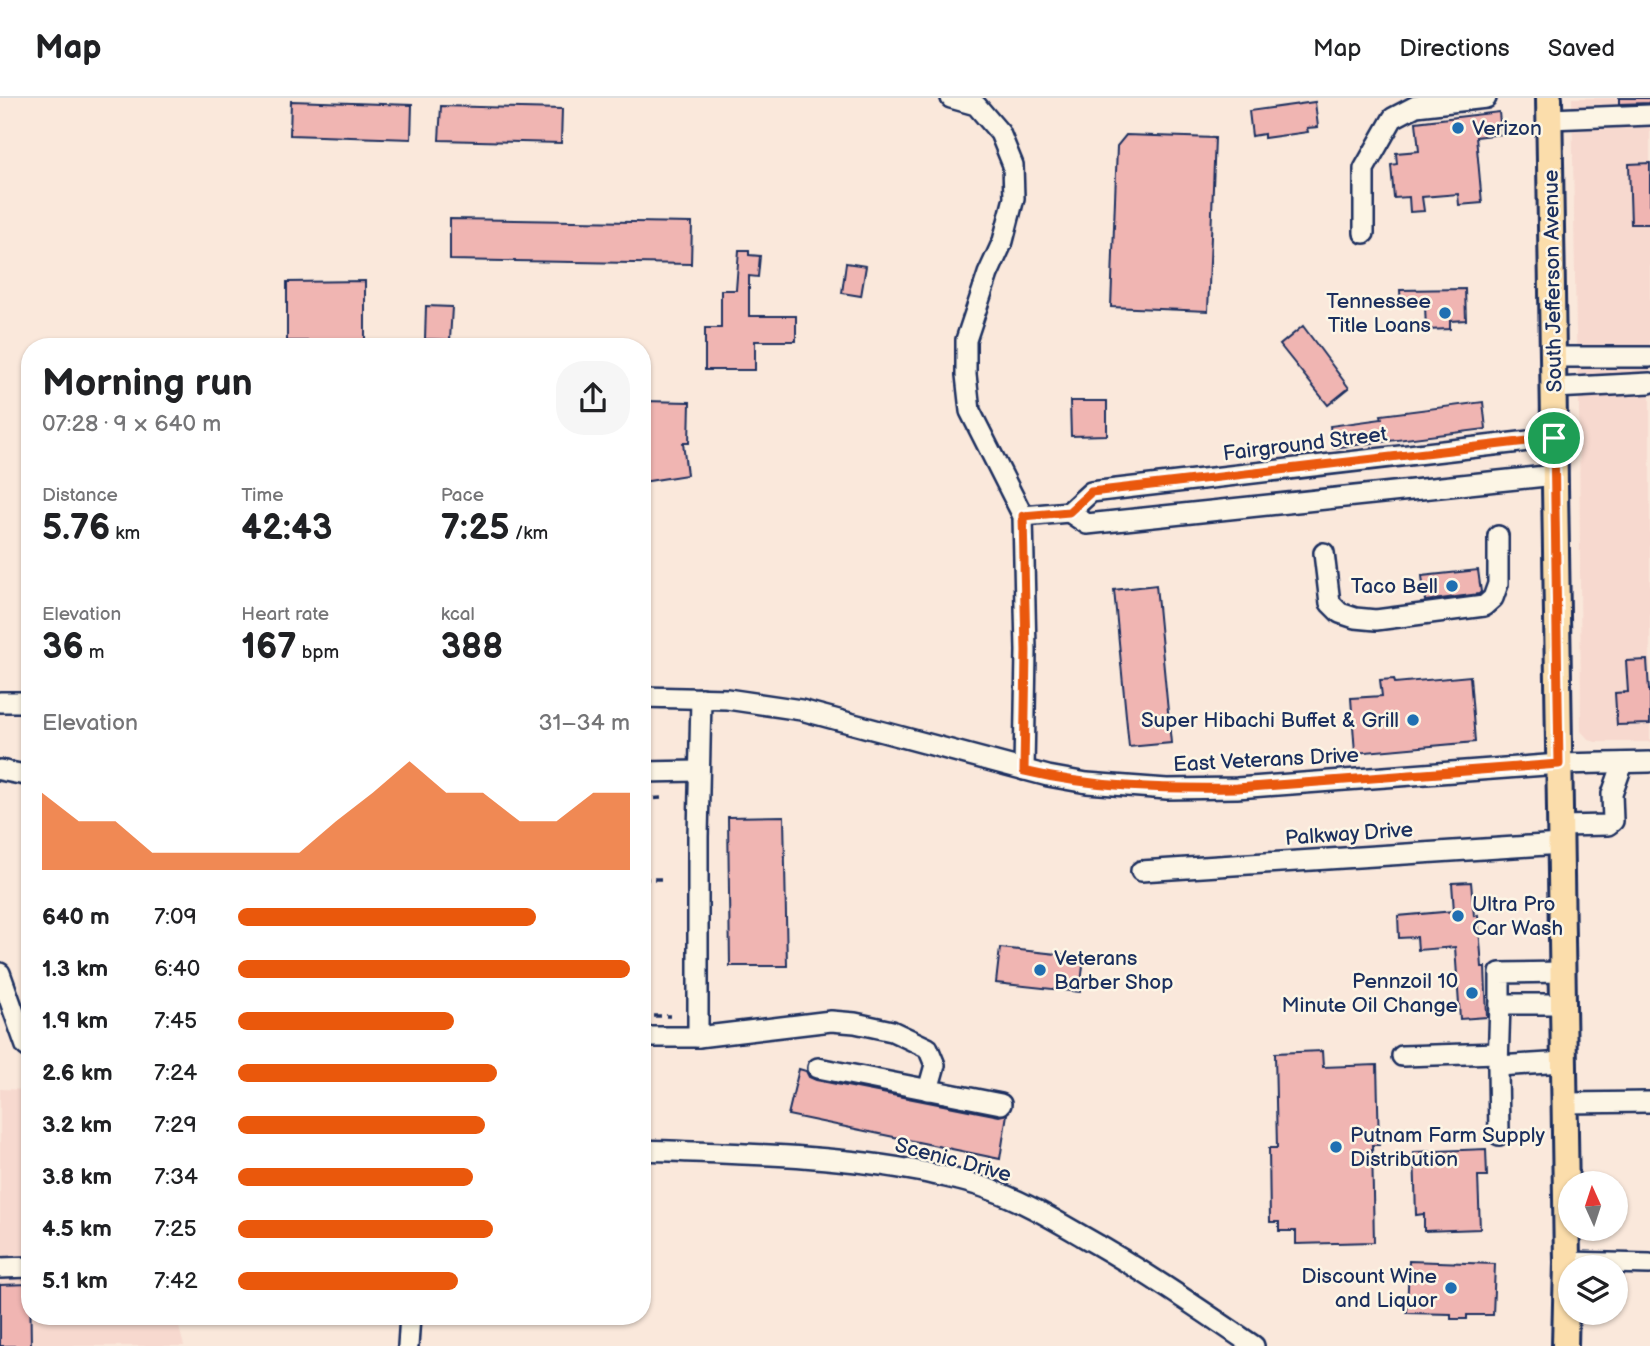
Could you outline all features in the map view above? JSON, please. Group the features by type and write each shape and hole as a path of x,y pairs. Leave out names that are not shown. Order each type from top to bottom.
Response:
{"main road":[{"name":"South Jefferson Avenue","path":"1550,109 1567,1255"},
{"name":"South Jefferson Avenue","path":"1565,1346 1566,1325"}],"street":[{"path":"951,98 976,105 1000,133 1013,166 1014,198 1003,241 988,274 966,340 965,375 970,411 1023,516 1026,651 1024,771"},
{"path":"1364,233 1364,169 1392,118 1416,106 1486,98"},
{"path":"1550,109 1650,116"},
{"path":"1553,357 1650,357"},
{"path":"1555,388 1650,383"},
{"name":"Fairground Street","path":"1069,512 1091,492 1554,438"},
{"path":"1023,516 1069,512 1087,524 1555,475"},
{"path":"1324,553 1330,603 1340,613 1376,620 1484,606 1493,598 1498,584 1498,536"},
{"name":"East Veterans Drive","path":"651,697 727,699 801,710 1024,771 1087,783 1167,789 1237,788 1559,764 1650,762"},
{"path":"698,1037 698,771 701,698"},
{"path":"0,702 21,702"},
{"name":"Palkway Drive","path":"1141,871 1561,835 1608,825 1614,821 1612,794 1623,763"},
{"path":"0,770 21,774"},
{"path":"651,772 698,771"},
{"path":"1499,1135 1500,973 1563,972"},
{"path":"0,973 21,1032"},
{"path":"1500,1004 1563,1004"},
{"path":"651,1037 698,1037 831,1021 855,1023 892,1031 928,1048 935,1065 928,1090"},
{"path":"1402,1056 1564,1062"},
{"path":"818,1068 1001,1104"},
{"path":"1565,1103 1650,1102"},
{"name":"Scenic Drive","path":"651,1150 832,1159 887,1165 987,1188 1031,1206 1097,1244 1177,1293 1254,1346"},
{"path":"1628,1263 1650,1264"},
{"path":"0,1268 21,1267"},
{"path":"408,1346 409,1325"}],"path":[{"path":"651,799 662,798"},
{"path":"651,879 665,879"},
{"path":"651,1016 670,1016"}],"shaded area":[{"path":"1572,98 1650,98 1650,742 1596,742 1589,740 1581,731 1579,403"},
{"path":"0,1089 21,1090 21,1325 178,1325 184,1346 0,1346"}],"building":[{"path":"1619,98 1650,98 1650,103 1619,104"},
{"path":"291,101 412,105 411,139 290,135"},
{"path":"1315,102 1318,127 1307,128 1308,132 1264,138 1264,134 1252,136 1249,111"},
{"path":"441,106 562,109 561,143 439,140"},
{"path":"1499,112 1501,134 1476,137 1482,203 1459,205 1458,194 1422,197 1424,211 1410,212 1409,197 1394,198 1391,165 1397,164 1396,153 1419,151 1416,122"},
{"path":"1126,135 1215,138 1208,311 1111,307 1117,146"},
{"path":"1650,163 1650,224 1631,224 1629,164"},
{"path":"450,219 692,223 691,264 450,260"},
{"path":"739,250 749,250 749,255 760,256 758,277 749,276 749,316 796,316 796,341 755,341 755,370 705,370 705,328 721,328 721,290 736,290"},
{"path":"846,263 866,266 861,296 842,293"},
{"path":"365,281 365,338 287,338 287,282"},
{"name":"Tennessee Title Loans","path":"1465,289 1466,320 1450,321 1450,329 1426,330 1425,305 1401,306 1400,290"},
{"path":"426,306 452,307 450,338 425,338"},
{"path":"1303,326 1349,388 1328,405 1280,345"},
{"path":"651,401 690,402 689,443 683,443 687,475 651,481"},
{"path":"1070,401 1107,401 1107,435 1071,436"},
{"path":"1483,402 1486,429 1333,448 1330,426 1382,419 1381,415"},
{"name":"Taco Bell","path":"1478,570 1479,594 1425,601 1422,576"},
{"path":"1156,585 1171,743 1129,747 1114,590"},
{"path":"1647,660 1650,724 1617,725 1615,693 1628,692 1626,661"},
{"name":"Super Hibachi Buffet & Grill","path":"1470,676 1475,742 1355,753 1351,698 1382,696 1380,680 1394,679 1395,683"},
{"path":"784,816 787,966 730,966 728,817"},
{"path":"1471,882 1474,916 1478,915 1482,967 1485,967 1487,1017 1460,1019 1455,947 1418,950 1417,937 1399,938 1398,916 1454,911 1452,883"},
{"name":"Veterans Barber Shop","path":"1000,948 1084,957 1080,992 996,983"},
{"name":"Putnam Farm Supply Distribution","path":"1322,1051 1323,1067 1377,1065 1379,1145 1372,1145 1374,1242 1296,1244 1296,1231 1279,1231 1279,1222 1270,1222 1269,1148 1277,1148 1275,1053"},
{"path":"799,1069 806,1071 809,1077 816,1080 999,1116 1007,1114 1000,1159 788,1115"},
{"path":"1486,1149 1487,1176 1478,1176 1480,1229 1424,1231 1424,1214 1416,1215 1414,1152"},
{"name":"Discount Wine and Liquor","path":"1409,1261 1495,1264 1493,1315 1467,1315 1467,1319 1451,1319 1451,1314 1407,1313"},
{"path":"21,1284 21,1325 31,1325 31,1346 0,1346 0,1285"}],"place":[{"name":"Verizon","path":"1458,128"},
{"name":"Tennessee Title Loans","path":"1445,313"},
{"name":"Taco Bell","path":"1452,586"},
{"name":"Super Hibachi Buffet & Grill","path":"1413,720"},
{"name":"Ultra Pro Car Wash","path":"1458,916"},
{"name":"Veterans Barber Shop","path":"1040,970"},
{"name":"Pennzoil 10 Minute Oil Change","path":"1472,993"},
{"name":"Putnam Farm Supply Distribution","path":"1336,1147"},
{"name":"Discount Wine and Liquor","path":"1451,1288"}],"route":[{"path":"1554,438 1559,764 1212,789 1167,789 1087,783 1024,771 1026,651 1023,516 1069,512 1091,492 1554,438"}]}
